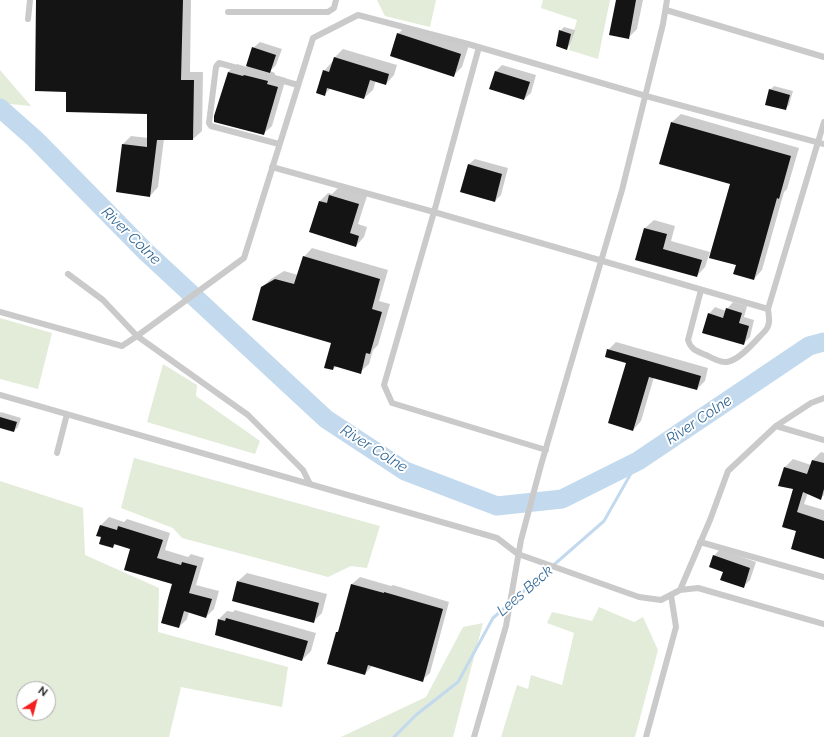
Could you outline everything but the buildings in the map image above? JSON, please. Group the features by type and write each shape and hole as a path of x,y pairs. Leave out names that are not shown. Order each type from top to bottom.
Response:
{"lane":[{"path":"28,19 30,0"},
{"path":"228,12 328,12 334,8 336,0"},
{"path":"474,737 506,626 521,540 541,465 622,190 646,96 663,24 667,0"},
{"path":"666,10 824,57"},
{"path":"0,312 122,346 244,258 313,38 358,15 479,47 646,96 821,144"},
{"path":"479,47 384,386 392,403 546,450"},
{"path":"279,144 210,125 209,122 216,67 219,63 298,85"},
{"path":"701,290 688,340 694,350 720,362 726,362 740,355 766,331 769,322 768,309 821,144 824,122"},
{"path":"272,167 434,212 768,309"},
{"path":"68,274 103,300 137,336 248,415 303,470 310,484"},
{"path":"0,395 497,538 518,554 639,597 661,600 680,590 698,588 824,624"},
{"path":"680,590 728,471 776,426 811,403 824,398"},
{"path":"57,453 67,414"},
{"path":"776,426 824,440"},
{"path":"700,542 824,577"},
{"path":"646,737 676,627 671,595"}],"green space":[{"path":"377,0 436,0 430,27 385,16"},
{"path":"543,0 610,0 598,59 569,50 577,20 541,8"},
{"path":"0,70 31,106 0,103"},
{"path":"0,318 52,333 38,389 0,379"},
{"path":"163,364 197,385 196,396 260,441 255,454 147,422"},
{"path":"134,458 380,526 367,568 351,566 328,577 182,538 173,528 121,508"},
{"path":"0,481 83,508 85,555 159,588 158,632 288,667 282,707 181,687 169,737 0,737"},
{"path":"599,607 634,622 643,617 658,650 635,737 501,737 517,685 528,689 531,675 562,685 574,633 547,623 552,612 592,621"},
{"path":"483,623 453,737 341,737 426,697 463,627"}],"waterway":[{"name":"River Colne","path":"0,108 35,139 146,252 326,419 405,471 497,506 562,499 638,461 809,346 824,342"},
{"name":"Lees Beck","path":"394,737 416,715 458,682 493,618 604,521 638,461"}]}
